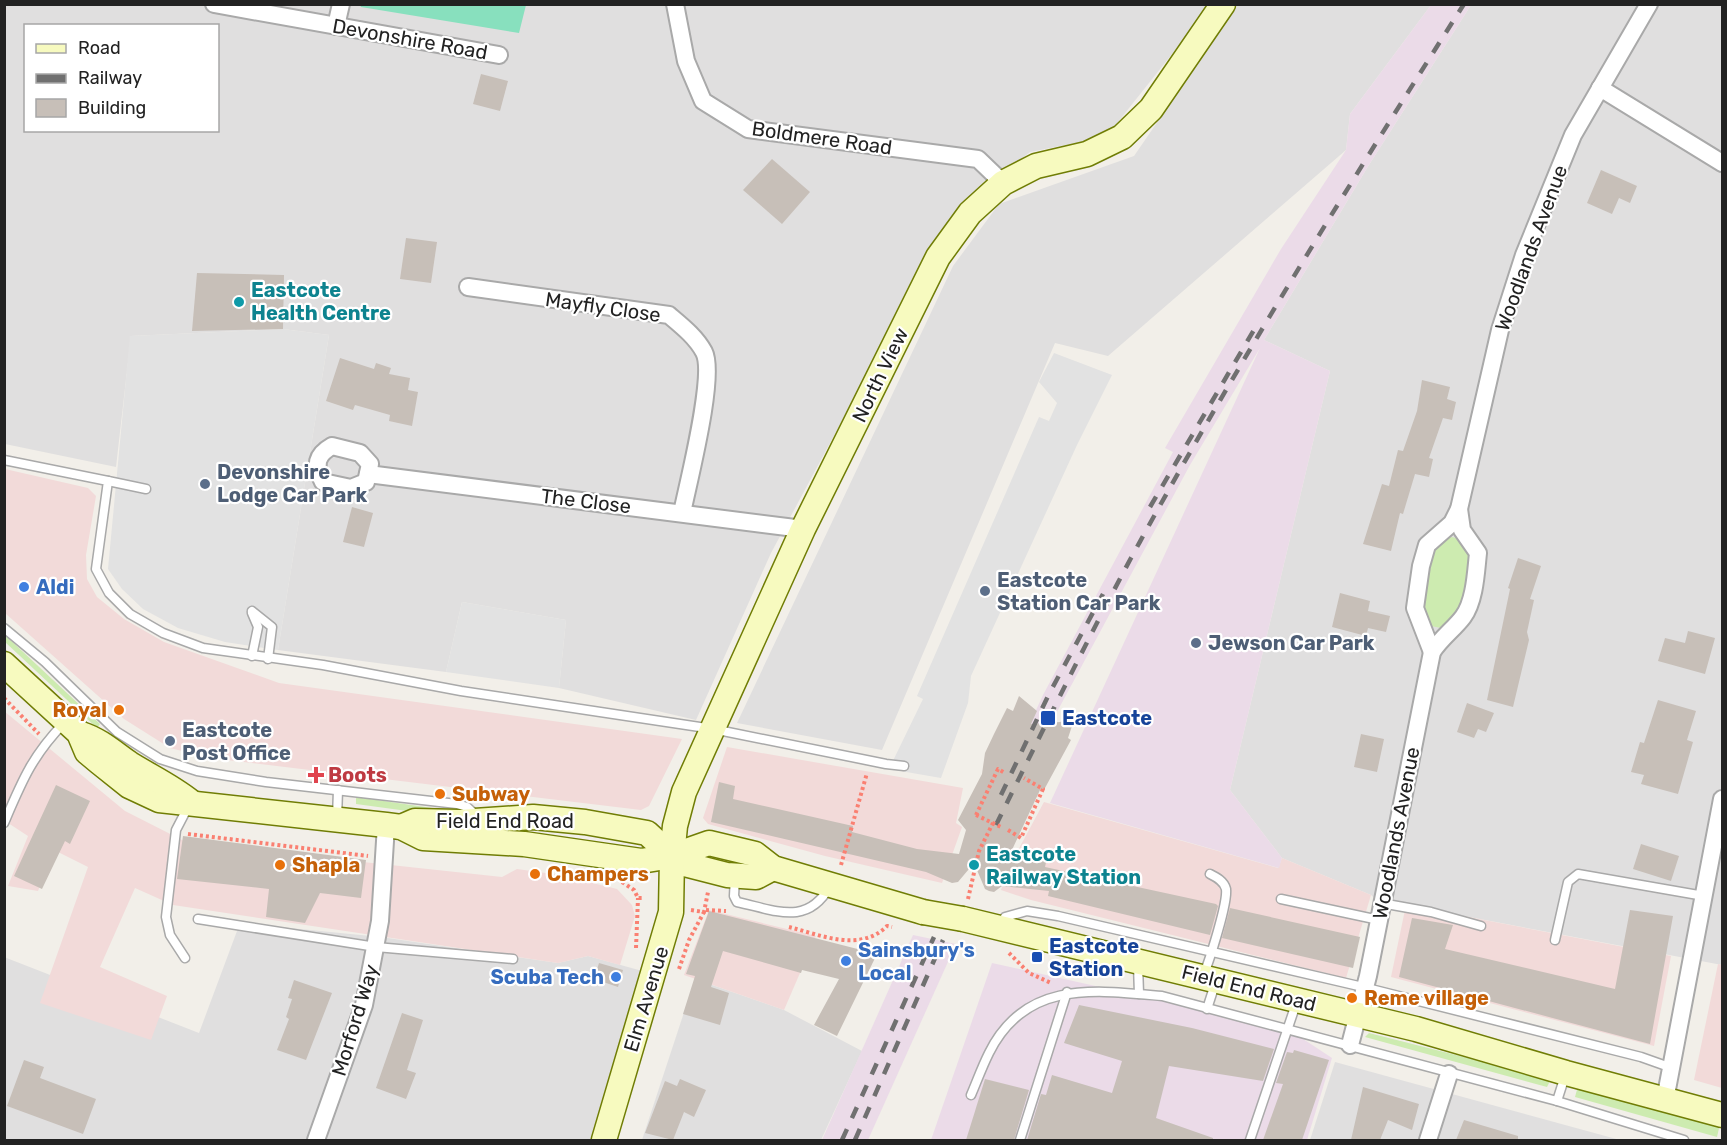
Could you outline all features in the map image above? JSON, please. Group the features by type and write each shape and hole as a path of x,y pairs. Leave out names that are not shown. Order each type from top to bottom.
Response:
{"street":[{"name":"Devonshire Road","path":"214,4 499,56"},
{"path":"336,26 341,4"},
{"name":"Boldmere Road","path":"675,4 686,61 703,101 748,129 978,159 1003,183"},
{"name":"North View","path":"672,856 679,808 713,729 803,529 938,256 970,213 1003,183 1036,166 1087,154 1122,137 1151,109 1222,4"},
{"name":"Woodlands Avenue","path":"1432,652 1416,608 1421,566 1427,545 1452,523 1459,509 1500,330 1524,255 1574,135 1649,4"},
{"path":"1600,88 1722,163"},
{"name":"Mayfly Close","path":"468,288 669,315 688,330 705,354 707,380 682,513"},
{"name":"The Close","path":"368,474 803,529"},
{"name":"Woodlands Avenue","path":"1350,1045 1380,911 1432,652 1442,636 1464,616 1476,570 1478,553 1462,530 1459,509"},
{"name":"Field End Road","path":"4,664 73,727 95,739 113,740 144,772 170,785 190,802"},
{"name":"Field End Road","path":"73,727 87,752 129,786 159,800 394,826 423,838 524,844 641,861 672,856 709,843 755,854 774,868 836,874 884,902 923,912 965,912 999,927 1358,1014 1722,1115"},
{"path":"1665,1100 1720,831 1722,799"},
{"name":"Field End Road","path":"394,826 415,821 548,818 646,832 672,856 688,865 735,876 756,877 774,868"},
{"name":"Morford Way","path":"316,1140 364,1005 376,947 394,826"},
{"name":"Elm Avenue","path":"604,1140 671,912 672,856"},
{"path":"1428,1140 1449,1074"}],"lane":[{"path":"4,460 146,489"},
{"path":"108,481 96,569 109,593 130,614 163,633 203,648 323,665 450,690 713,729 870,761 904,765"},
{"path":"252,656 258,627 252,611 272,627 268,659"},
{"path":"4,628 45,662 113,740 160,759 197,771 457,804 467,807 481,820"},
{"path":"4,823 26,771 47,741 73,727"},
{"path":"337,818 338,790"},
{"path":"185,958 170,934 166,917 176,830 190,802"},
{"path":"735,876 734,896 737,902 792,913 803,913 823,899 836,874"},
{"path":"1207,1009 1210,952 1223,914 1226,887 1210,874"},
{"path":"1555,940 1568,882 1578,874 1705,896"},
{"path":"1281,899 1481,926"},
{"path":"999,927 1005,917 1027,911 1058,916 1363,987 1641,1057 1672,1068"},
{"path":"198,919 376,947 513,959"},
{"path":"1138,961 1139,994"},
{"path":"971,1095 990,1051 1010,1022 1042,1000 1067,992 1095,990 1162,996 1557,1101 1684,1140"},
{"path":"1020,1140 1067,992"},
{"path":"1250,1140 1297,1000"},
{"path":"1557,1101 1566,1073"}],"path":[{"path":"836,874 870,761"},
{"path":"1001,827 976,815 998,769 1005,773"},
{"path":"1008,830 1021,838 1043,789 1024,778"},
{"path":"469,793 502,797"},
{"path":"965,912 979,851 993,823"},
{"path":"617,880 627,883 638,897 643,898"},
{"path":"706,910 708,891"},
{"path":"682,909 732,912"},
{"path":"786,927 849,942 878,935 887,926 897,928"},
{"path":"1005,950 1029,973 1056,985 1054,996"}],"shaded area":[{"path":"4,5 1211,5 1106,137 1030,152 987,186 890,331 771,553 696,720 559,688 566,620 462,602 446,672 278,650 329,335 283,329 131,336 116,467 5,444"},
{"path":"1238,5 1431,5 1350,114 1346,150 1108,356 1055,343 882,750 737,723 953,266 999,204 1134,156"},
{"path":"1431,5 1471,5 1367,168 1264,340 1330,371 1230,790 1282,858 1279,868 1050,803 1260,348 1190,465 1051,723 986,818 1043,695 1173,452 1165,448 1281,249 1346,150 1350,114"},
{"path":"1471,5 1722,5 1722,965 1406,905 1380,903 1371,895 1282,858 1230,790 1330,371 1264,340 1367,168"},
{"path":"283,329 329,335 278,650 225,642 178,628 143,609 122,589 108,569 130,336"},
{"path":"1054,353 1112,375 1077,445 971,676 968,703 941,778 889,769 923,699 917,696 1039,417 1049,421 1057,403 1039,382"},
{"path":"5,469 88,488 96,496 86,555 87,579 97,597 124,619 164,642 279,683 682,739 649,806 641,810 210,758 170,748 124,719 5,613"},
{"path":"462,602 566,620 559,688 446,672"},
{"path":"4,711 125,811 188,843 502,877 517,869 560,875 617,889 632,905 635,916 620,965 588,956 558,963 173,905 135,888 100,967 167,996 151,1040 40,1003 88,867 54,850 38,891 8,886 28,836 5,821"},
{"path":"727,747 963,788 956,823 962,827 942,883 825,856 708,824 703,818"},
{"path":"1044,802 1278,868 1282,858 1371,895 1346,978 1031,900 1001,890 1009,867"},
{"path":"1406,905 1671,956 1654,1046 1391,977"},
{"path":"709,910 816,936 784,1010 684,975"},
{"path":"240,923 381,937 558,963 588,956 646,972 594,1140 5,1140 4,957 199,1033"},
{"path":"913,935 956,944 868,1140 822,1140"},
{"path":"992,963 1288,1029 1332,1058 1307,1140 931,1140"},
{"path":"1718,964 1722,965 1722,1088 1694,1080"},
{"path":"695,979 784,1010 862,1051 821,1140 642,1140"},
{"path":"1335,1062 1620,1140 1310,1140"}],"green space":[{"path":"360,5 526,5 519,33"},
{"path":"1452,537 1463,540 1473,552 1460,605 1449,622 1441,628 1431,626 1422,615 1423,579 1433,547 1442,539"},
{"path":"5,635 100,724 97,728 5,642"},
{"path":"356,797 460,812 459,818 356,804"},
{"path":"1369,1033 1551,1079 1547,1087 1365,1037"},
{"path":"1578,1086 1720,1124 1717,1137 1575,1097"}],"building":[{"path":"481,74 508,81 500,111 473,104"},
{"path":"772,159 810,192 782,224 743,190"},
{"path":"1601,170 1637,186 1630,203 1619,198 1612,214 1587,203"},
{"path":"406,238 437,242 431,283 400,279"},
{"name":"Eastcote Health Centre","path":"197,273 284,275 283,329 192,331"},
{"path":"340,358 374,369 376,363 391,368 389,374 410,378 408,390 418,392 412,426 389,421 390,415 355,405 353,410 326,401"},
{"path":"1422,380 1450,387 1447,399 1456,402 1452,420 1443,418 1429,458 1433,459 1429,477 1415,474 1403,514 1400,513 1391,551 1363,544 1382,484 1389,486 1398,450 1403,451 1417,411"},
{"path":"352,507 373,513 364,547 343,542"},
{"path":"1518,558 1541,566 1530,599 1534,600 1527,632 1529,640 1513,707 1487,700 1510,589 1508,588"},
{"path":"1340,593 1370,601 1368,611 1390,616 1386,632 1368,628 1366,636 1332,627"},
{"path":"1688,631 1715,638 1705,674 1658,661 1665,638 1685,643"},
{"path":"1019,696 1037,711 1031,724 1060,722 1075,717 1068,738 1071,740 1045,788 1040,790 1011,852 1047,858 1045,867 1216,904 1218,906 1210,935 1048,896 1049,891 1002,886 994,892 989,891 985,889 974,863 958,882 952,883 926,872 711,822 719,782 735,786 733,799 853,826 852,832 917,849 959,854 966,830 958,820 982,774 985,753 994,734 1007,708 1013,711"},
{"path":"1658,700 1696,711 1687,740 1693,742 1678,794 1641,784 1644,775 1631,772 1640,742 1644,743"},
{"path":"1467,703 1494,713 1486,732 1478,729 1474,738 1457,732"},
{"path":"1361,734 1384,739 1377,772 1354,767"},
{"path":"56,785 90,801 70,844 65,841 42,889 14,876"},
{"path":"183,836 366,860 361,898 320,893 305,923 266,917 269,889 177,879"},
{"path":"1641,844 1679,856 1671,881 1633,869"},
{"path":"1230,908 1360,937 1353,968 1222,938"},
{"path":"1630,910 1673,916 1650,1044 1399,977 1412,918 1453,925 1445,949 1615,989"},
{"path":"709,911 877,954 837,1036 814,1025 839,979 802,970 801,973 723,951 711,987 729,993 720,1025 683,1014 695,976 686,974"},
{"path":"599,963 623,970 618,987 594,979"},
{"path":"294,980 332,993 306,1060 277,1050 289,1019 286,1017 292,999 288,998"},
{"path":"1079,1005 1192,1028 1274,1049 1263,1081 1169,1066 1156,1118 1213,1138 1213,1140 1027,1140 1041,1094 1046,1095 1052,1075 1112,1093 1122,1061 1064,1043"},
{"path":"402,1013 423,1020 407,1070 416,1073 406,1099 376,1088"},
{"path":"1294,1050 1329,1060 1302,1140 1263,1140 1283,1084 1276,1083 1287,1052 1293,1053"},
{"path":"24,1060 44,1067 40,1078 96,1099 83,1134 7,1106"},
{"path":"680,1079 706,1090 694,1117 684,1112 673,1140 645,1133 665,1081 677,1086"},
{"path":"985,1079 1029,1090 1014,1140 966,1140"},
{"path":"1363,1087 1419,1104 1412,1130 1388,1120 1380,1140 1351,1140"},
{"path":"1464,1120 1518,1136 1518,1140 1456,1140"}],"railway":[{"path":"996,825 1096,624 1170,487 1293,278 1464,4"},
{"path":"1150,507 1258,323"},
{"path":"1001,795 1049,694 1103,594"},
{"path":"842,1140 934,937"},
{"path":"855,1140 943,940"}],"place":[{"name":"Eastcote Health Centre","path":"239,302"},
{"name":"Devonshire Lodge Car Park","path":"205,484"},
{"name":"Aldi","path":"24,587"},
{"name":"Eastcote Station Car Park","path":"985,591"},
{"name":"Jewson Car Park","path":"1196,643"},
{"name":"Royal","path":"119,710"},
{"name":"Eastcote","path":"1048,718"},
{"name":"Eastcote Post Office","path":"170,741"},
{"name":"Boots","path":"316,775"},
{"name":"Subway","path":"440,794"},
{"name":"Shapla","path":"280,865"},
{"name":"Eastcote Railway Station","path":"974,865"},
{"name":"Champers","path":"535,874"},
{"name":"Eastcote Station","path":"1037,957"},
{"name":"Sainsbury's Local","path":"846,961"},
{"name":"Scuba Tech","path":"616,977"},
{"name":"Reme village","path":"1352,998"}]}
